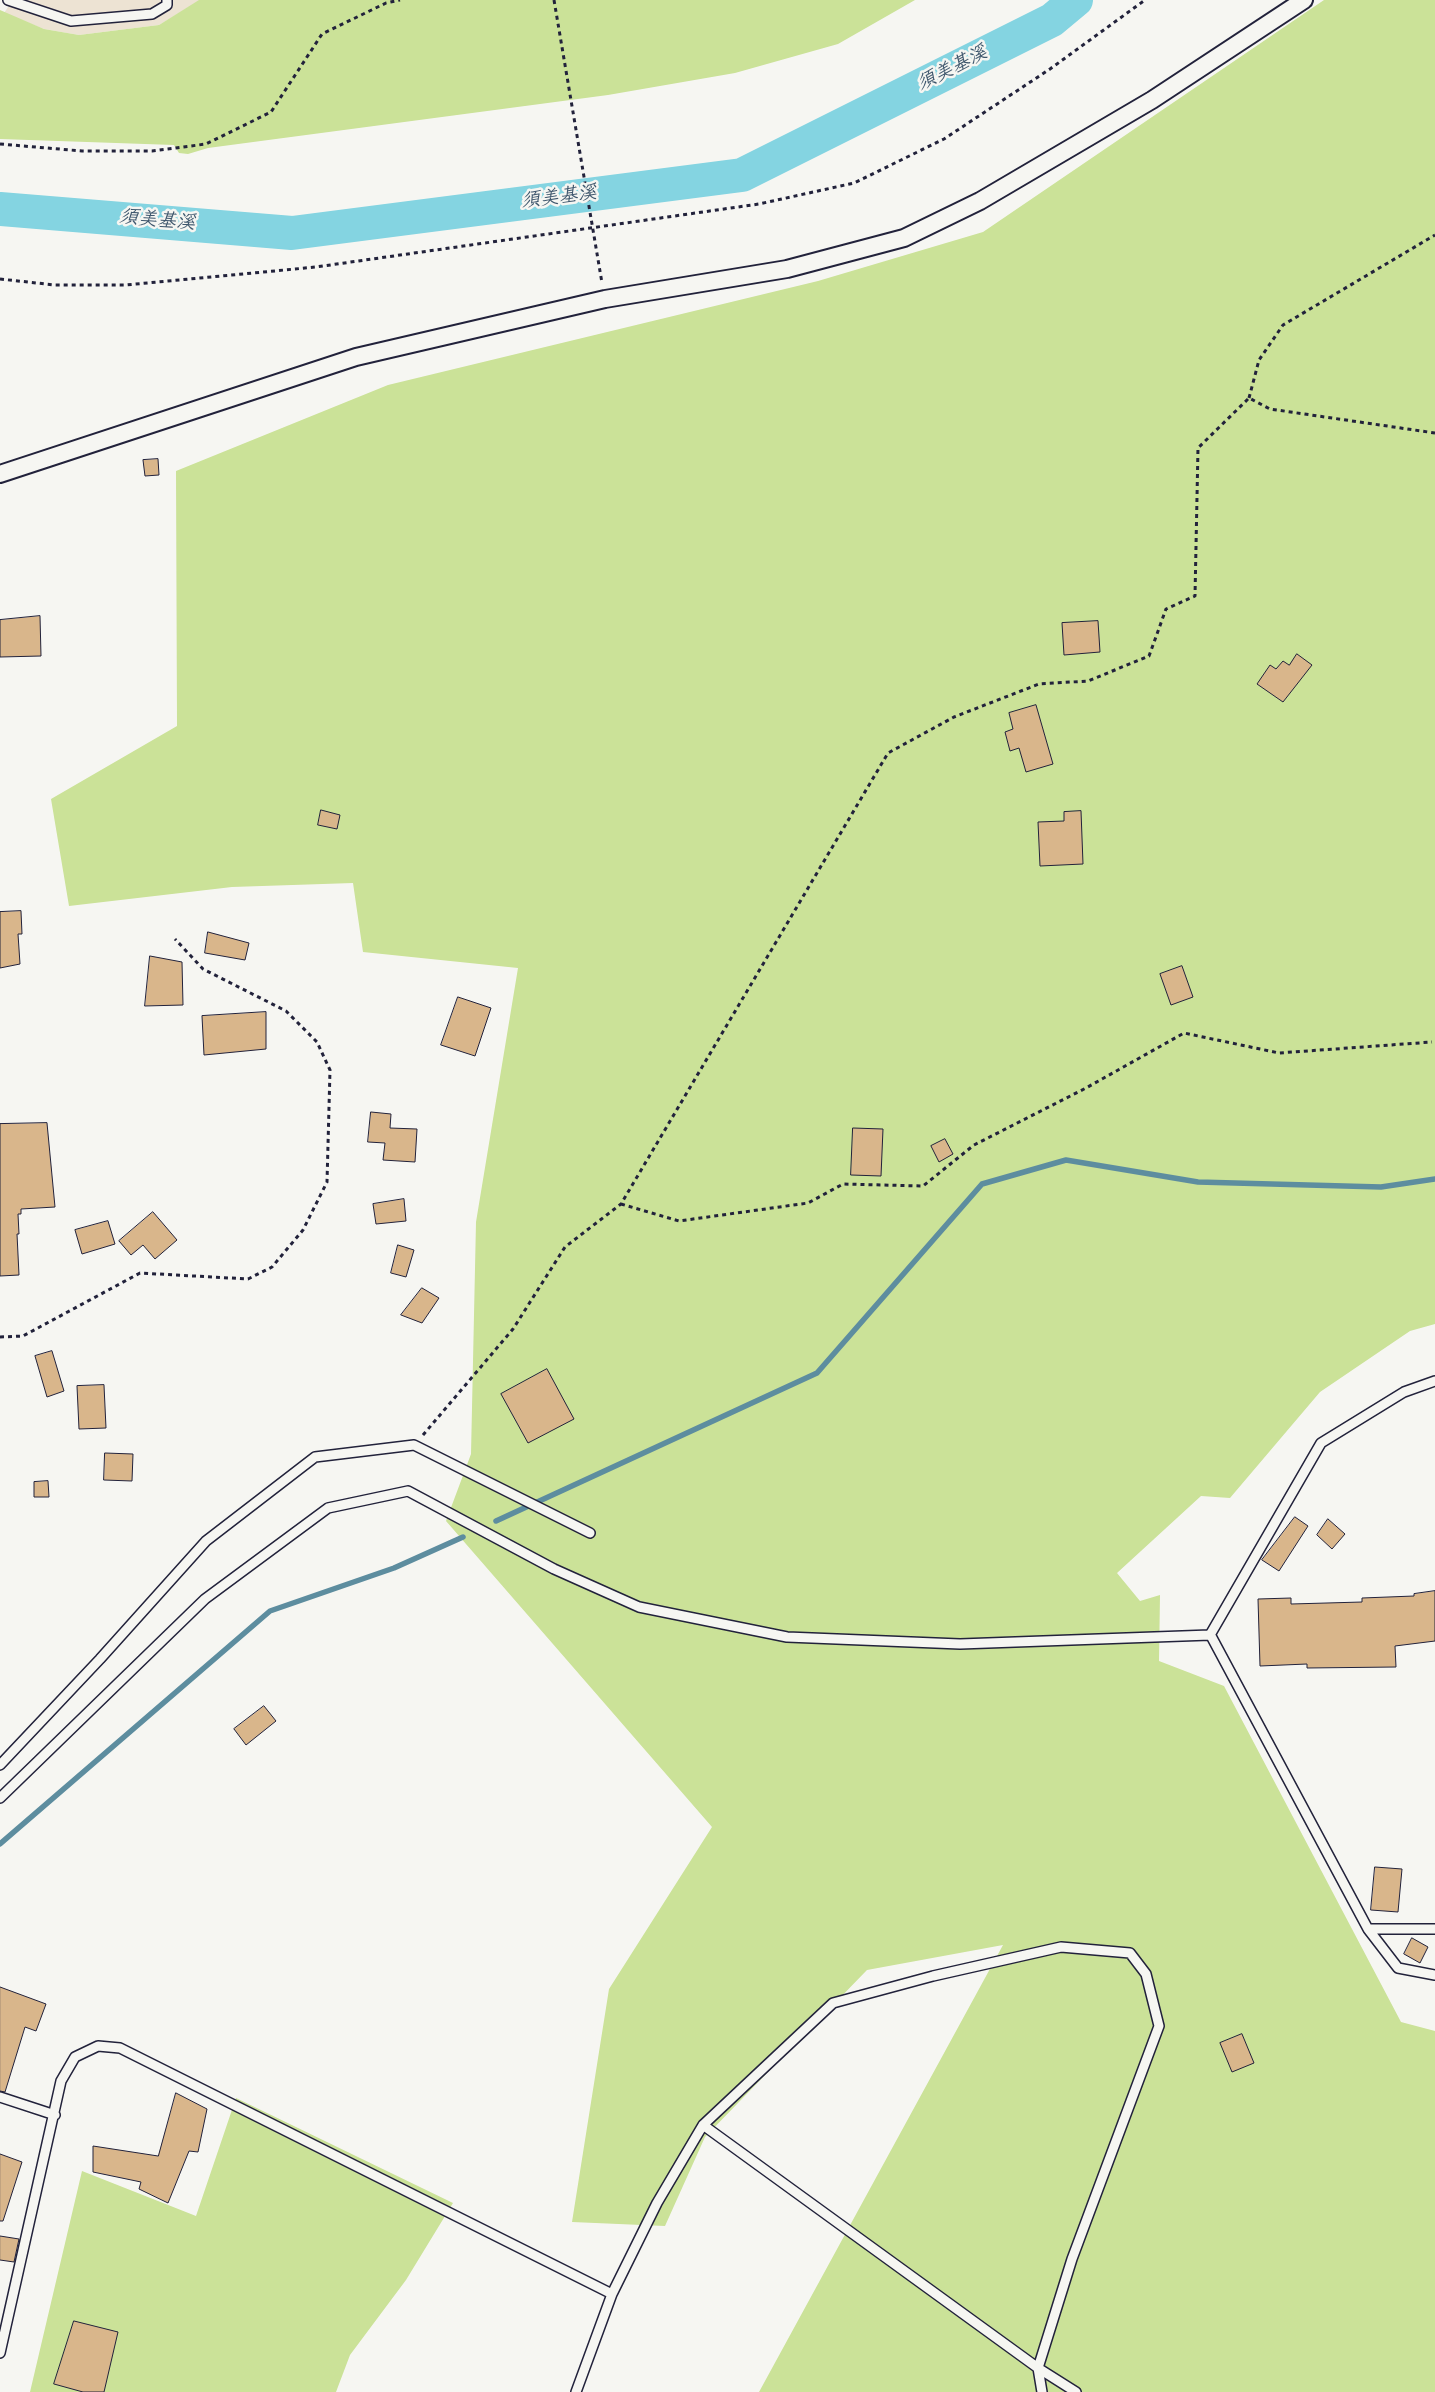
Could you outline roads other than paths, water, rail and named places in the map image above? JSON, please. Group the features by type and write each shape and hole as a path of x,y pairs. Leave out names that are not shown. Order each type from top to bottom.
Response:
{"street":[{"path":"0,474 356,357 605,299 787,269 904,238 980,202 1152,100 1304,0"}],"lane":[{"path":"8,0 71,21 152,14 167,5 167,0"},
{"path":"1210,1634 1321,1443 1404,1392 1435,1381"},
{"path":"0,1765 100,1659 206,1541 315,1457 414,1445 590,1533"},
{"path":"0,1798 205,1599 328,1508 408,1491 554,1569 639,1607 787,1637 960,1644 1210,1634"},
{"path":"1210,1634 1368,1929 1398,1968 1435,1975"},
{"path":"1368,1929 1435,1929"},
{"path":"576,2392 612,2294 657,2203 703,2125 833,2003 933,1976 1061,1947 1130,1953 1146,1974 1159,2026 1072,2259 1038,2368 1042,2392"},
{"path":"0,2353 55,2115 61,2081 75,2057 98,2046 120,2048 612,2294"},
{"path":"0,2098 55,2115"},
{"path":"703,2125 1038,2368 1076,2392"}],"waterway":[{"name":"須美基溪","path":"0,209 292,233 742,175 1052,20 1076,0"},
{"path":"496,1521 817,1373 982,1184 1066,1160 1198,1182 1381,1187 1435,1179"},
{"path":"0,1844 270,1611 394,1568 463,1537"}]}
